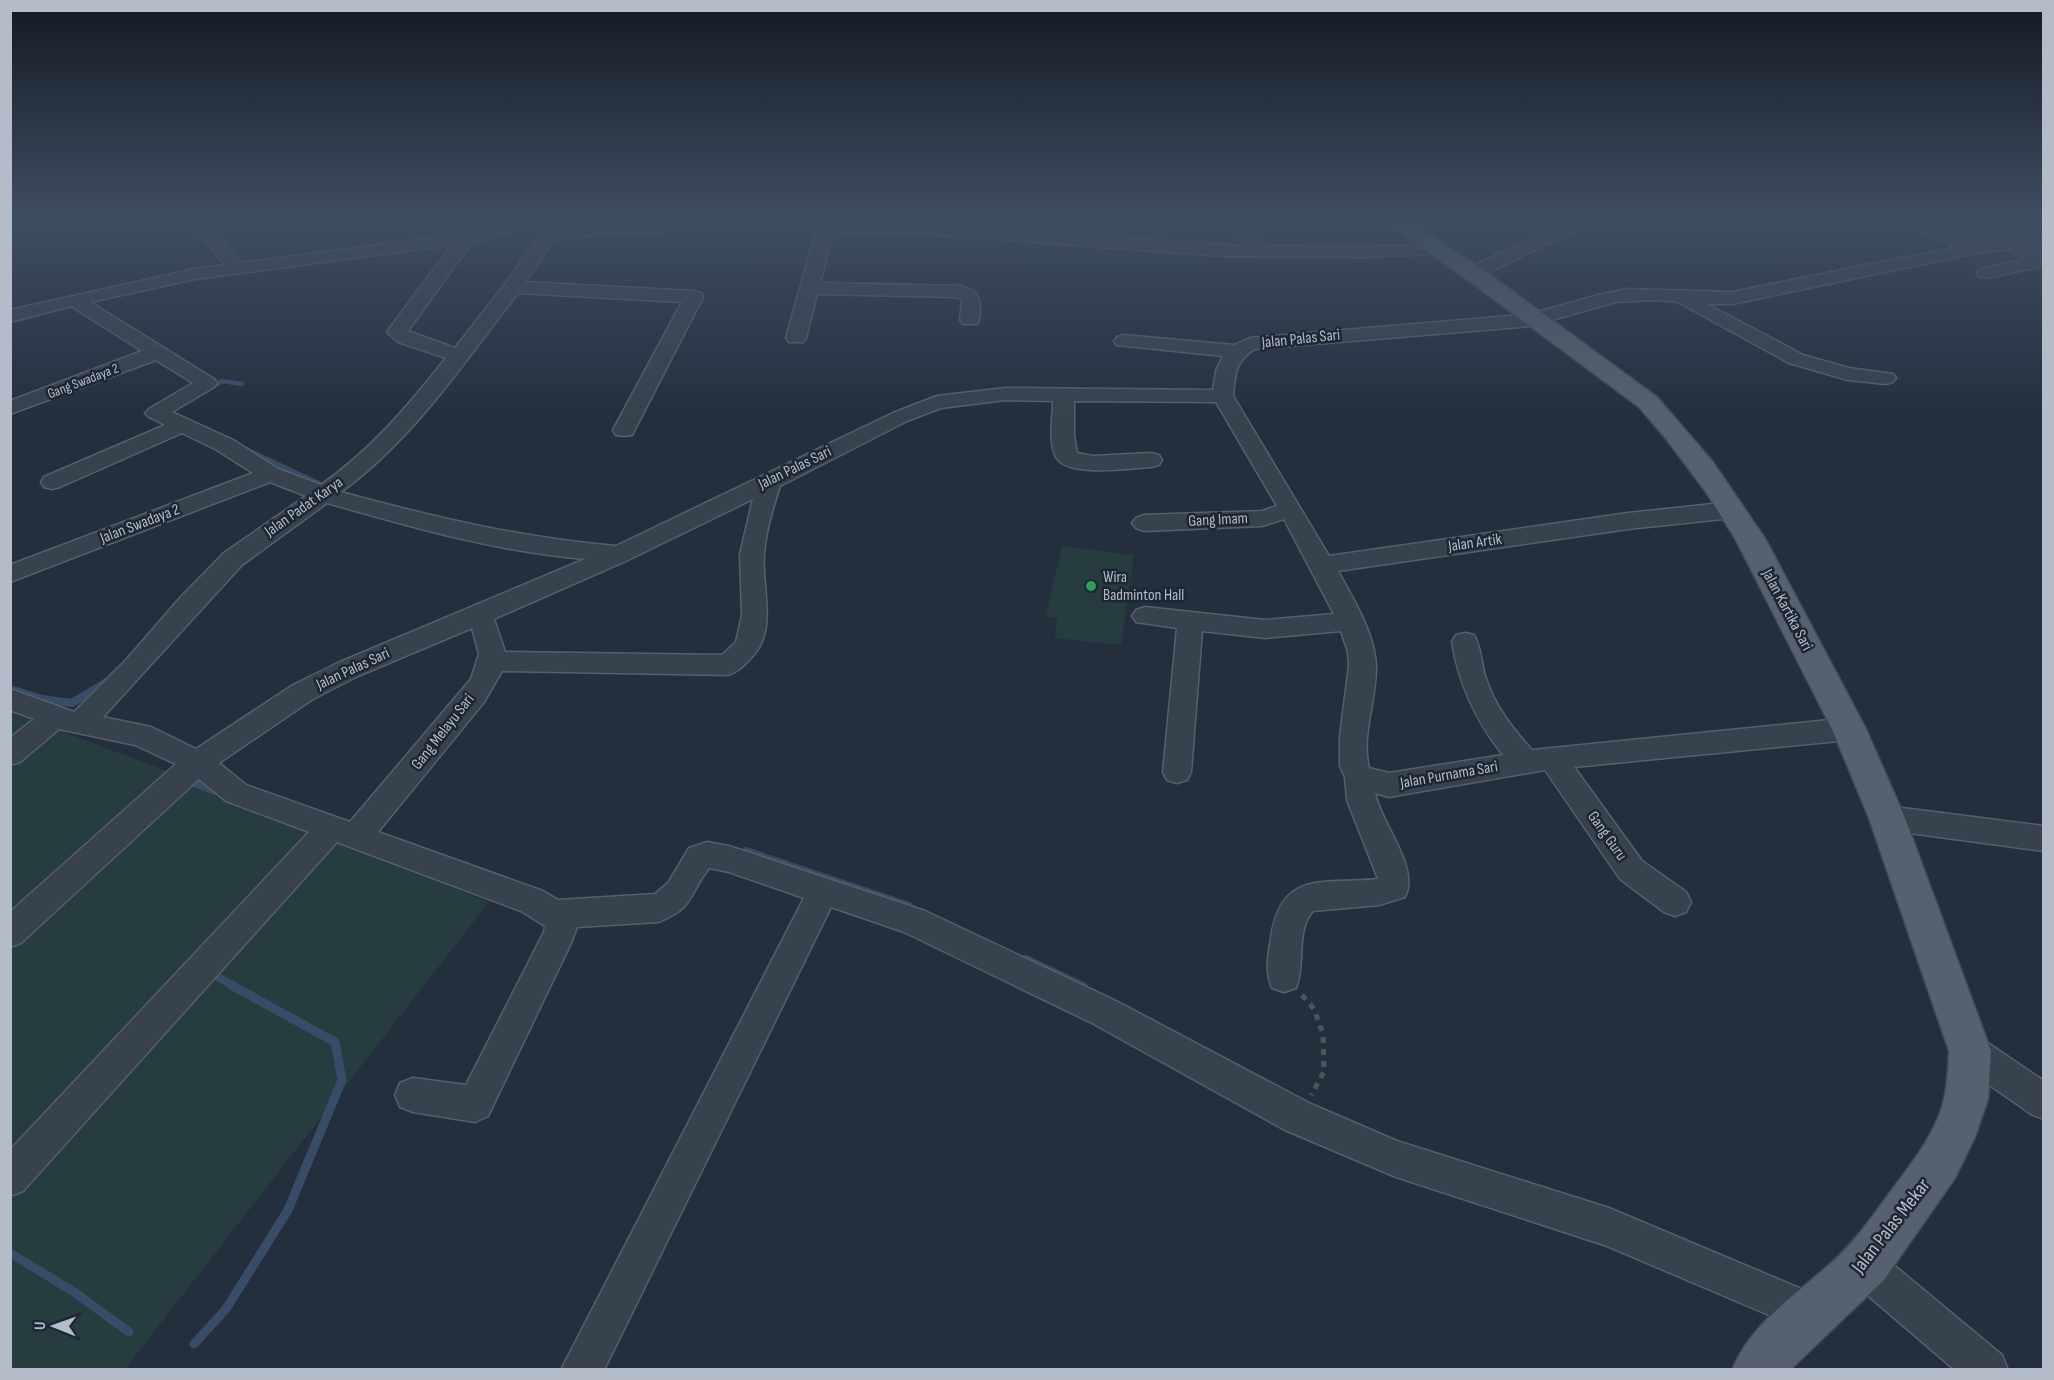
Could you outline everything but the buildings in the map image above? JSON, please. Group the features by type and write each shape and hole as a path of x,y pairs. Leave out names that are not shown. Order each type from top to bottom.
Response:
{"main road":[{"name":"Jalan Kartika Sari","path":"1486,283 1648,402 1667,422 1734,512 1751,540 1849,729 1887,818 1970,1051"},
{"name":"Jalan Palas Mekar","path":"1757,1370 1774,1347 1809,1312 1864,1266 1942,1161 1963,1111 1971,1074 1970,1051"}],"street":[{"path":"10,316 155,283"},
{"path":"433,283 397,332 405,338 460,356"},
{"name":"Jalan Padat Karya","path":"10,754 68,720 136,666 188,605 233,559 361,467 406,423 515,283"},
{"path":"796,338 811,283"},
{"name":"Jalan Palas Sari","path":"1237,351 1250,344 1317,337 1469,327 1534,320 1625,295 1732,298 1803,283"},
{"path":"513,287 694,297 624,430"},
{"path":"810,288 960,292 971,297 970,320"},
{"path":"1682,298 1796,359 1848,374 1886,378"},
{"path":"74,300 207,383 156,413 225,445 270,474 323,494 410,519 488,536 570,550 617,555"},
{"path":"1124,340 1237,351"},
{"path":"1237,351 1227,360 1223,396 1291,510 1352,621 1362,657 1361,688 1354,741 1354,767 1359,777 1361,798 1395,883 1394,888 1384,892 1319,896 1303,900 1296,907 1288,929 1284,977"},
{"name":"Gang Swadaya 2","path":"10,408 156,353"},
{"name":"Jalan Palas Sari","path":"10,933 198,762 303,692 412,642 617,555 697,518 771,479 900,417 937,402 1005,394 1223,396"},
{"path":"1064,396 1064,447 1067,457 1072,462 1151,460"},
{"path":"52,482 181,426"},
{"name":"Jalan Swadaya 2","path":"10,574 270,474"},
{"path":"480,615 493,651 492,661 728,665 748,646 755,615 752,554 759,516 771,479"},
{"name":"Gang Imam","path":"1143,523 1262,518 1291,510"},
{"name":"Jalan Artik","path":"1322,565 1628,521 1713,511 1734,512"},
{"path":"1145,616 1265,629 1352,621"},
{"path":"1177,772 1190,621"},
{"name":"Gang Guru","path":"1465,642 1468,663 1480,698 1501,736 1539,760 1631,870 1675,902"},
{"name":"Gang Melayu Sari","path":"10,1178 466,704 484,678 492,661"},
{"path":"10,699 68,720 141,735 198,762 236,793 532,901 554,914 561,922 560,933 475,1104 413,1095"},
{"name":"Jalan Purnama Sari","path":"1359,777 1389,786 1539,760 1849,729"},
{"path":"1887,818 2043,839"},
{"path":"554,914 658,908 677,898 697,859 707,855 729,859 914,921 1104,1012 1298,1117 1396,1159 1609,1227 1809,1312"},
{"path":"582,1370 823,892"},
{"path":"1970,1051 2043,1102"},
{"path":"1864,1266 1987,1370"}],"path":[{"path":"1284,977 1314,1009 1323,1034 1324,1072 1298,1117"}],"green space":[{"name":"Wira Badminton Hall","path":"1062,546 1134,555 1121,645 1055,638 1057,618 1046,616"},
{"path":"10,712 175,774 489,902 125,1369 11,1369"}],"waterway":[{"path":"210,388 222,381 242,384"},
{"path":"246,450 323,486"},
{"path":"10,689 42,699 72,703 108,681"},
{"path":"187,786 192,782 218,792"},
{"path":"746,851 909,906"},
{"path":"1026,959 1083,986"},
{"path":"214,972 212,974 236,987"},
{"path":"194,1344 226,1309 288,1210 342,1080 335,1042 233,986"},
{"path":"10,1253 74,1292 129,1332"}],"place":[{"name":"Wira Badminton Hall","path":"1091,586"}]}
